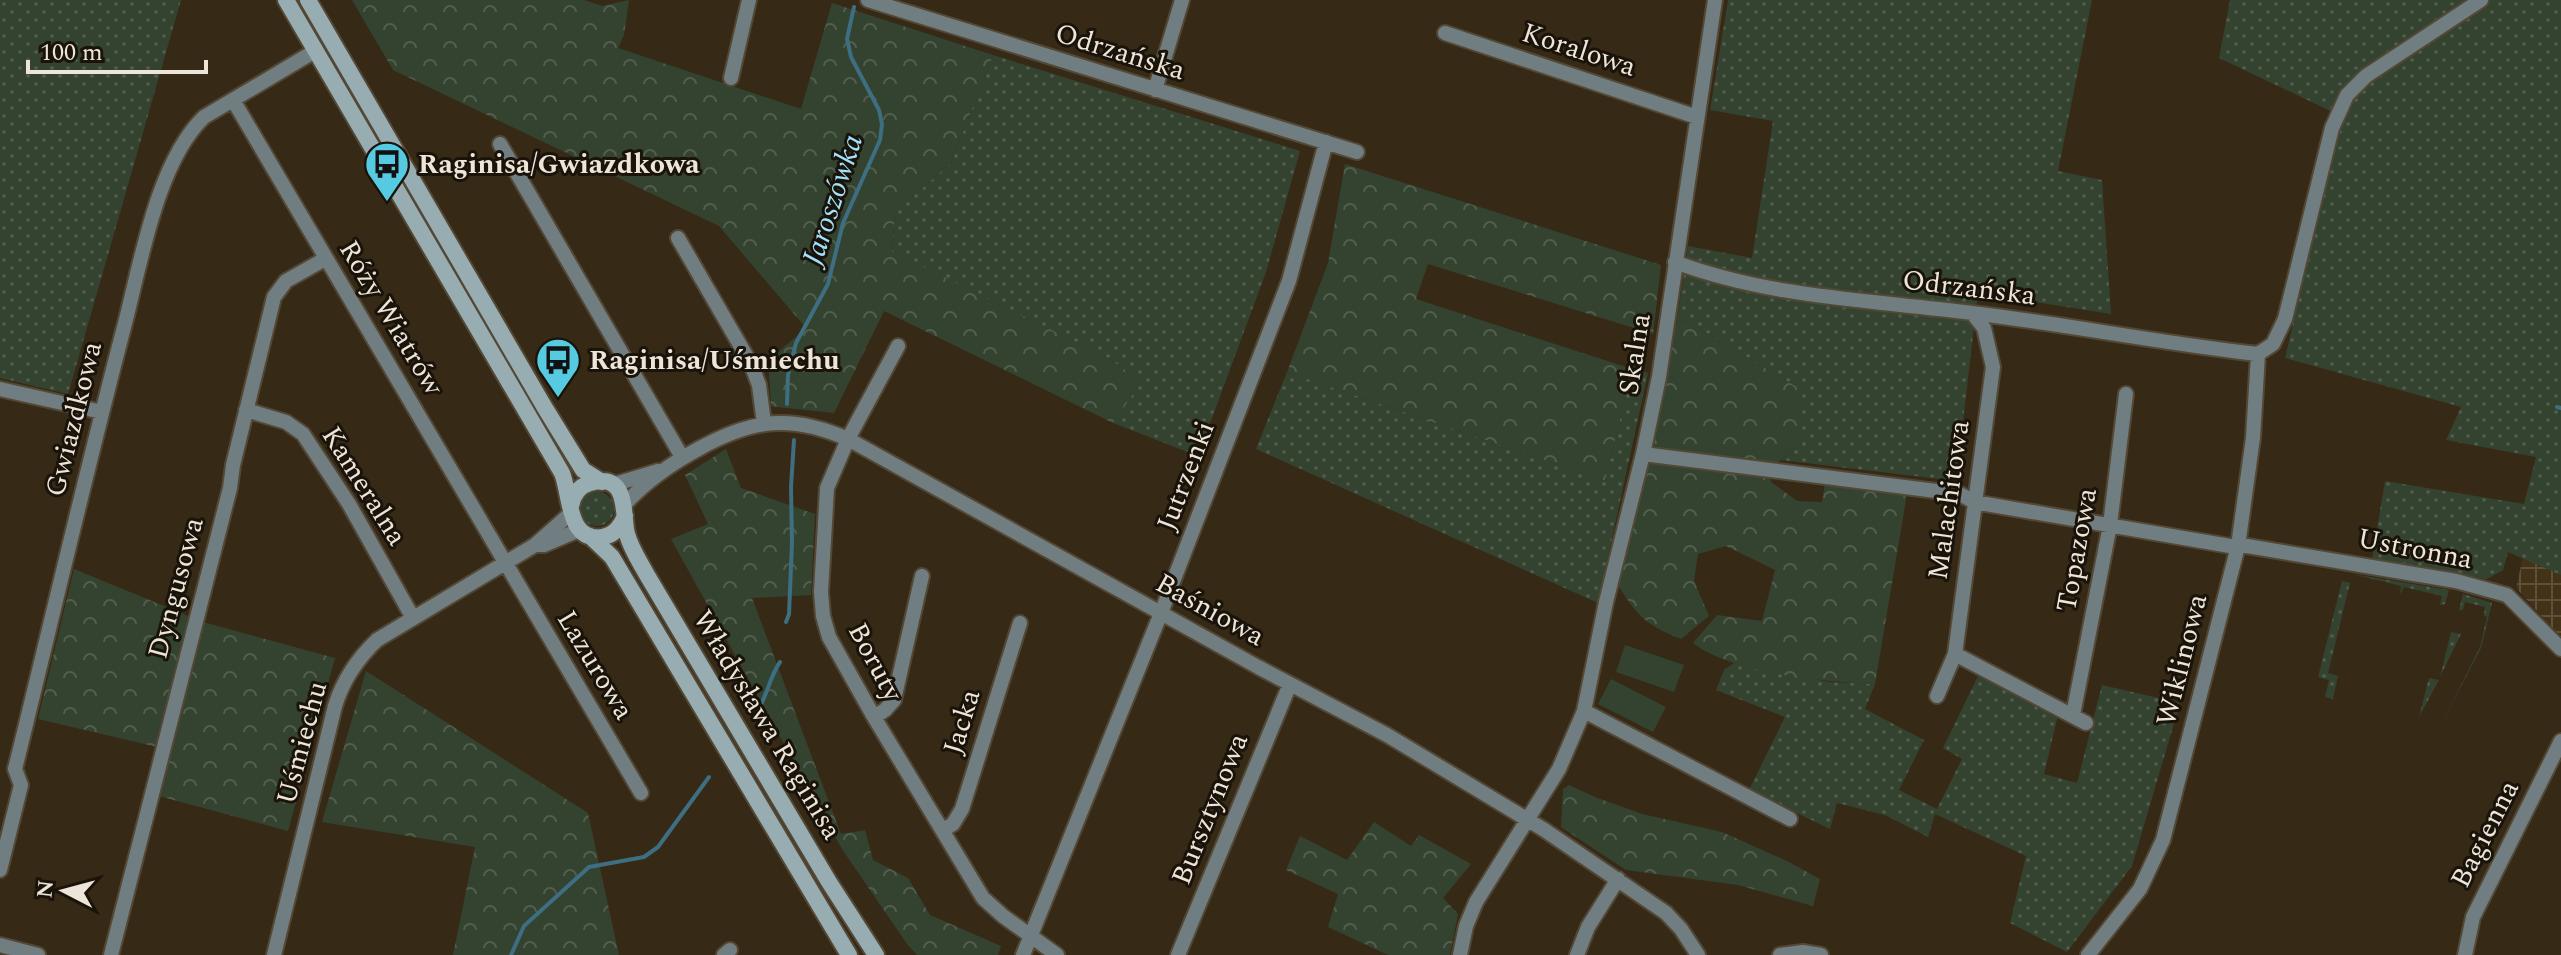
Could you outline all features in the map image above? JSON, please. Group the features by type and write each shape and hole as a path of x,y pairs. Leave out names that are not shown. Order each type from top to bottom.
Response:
{"main road":[{"path":"286,0 562,473 571,509 585,533 603,537 615,532 625,510 623,496 583,470 308,0"},
{"path":"571,509 579,489 589,483 607,483"},
{"name":"Władysława Raginisa","path":"625,510 631,545 647,575 829,882 876,955"},
{"name":"Władysława Raginisa","path":"585,533 612,557 849,955"}],"street":[{"path":"731,78 749,0"},
{"name":"Odrzańska","path":"868,0 1357,152"},
{"path":"1155,90 1182,0"},
{"name":"Skalna","path":"1460,955 1466,926 1476,902 1559,769 1584,711 1606,602 1659,377 1715,0"},
{"path":"2258,354 2273,344 2285,319 2332,128 2347,95 2366,76 2481,0"},
{"name":"Koralowa","path":"1445,33 1697,117"},
{"name":"Gwiazdkowa","path":"0,870 6,819 21,785 15,769 102,412 169,171 190,130 204,117 315,51"},
{"name":"Róży Wiatrów","path":"233,100 504,564"},
{"name":"Jutrzenki","path":"1023,955 1161,613 1289,281 1326,142"},
{"path":"500,144 682,457"},
{"path":"678,238 751,364 759,385 764,423"},
{"name":"Dyngusowa","path":"111,955 230,488 274,297 286,281 325,259"},
{"name":"Odrzańska","path":"1675,262 1763,287 1840,300 1972,313 2258,354"},
{"name":"Malachitowa","path":"1937,696 1955,654 1993,359 1984,328 1972,313"},
{"name":"Boruty","path":"898,346 848,439 827,488 821,592 829,637 983,898 1057,955"},
{"name":"Wiklinowa","path":"2088,955 2140,889 2163,840 2238,546 2253,438 2258,354"},
{"path":"0,389 102,412"},
{"name":"Topazowa","path":"1955,654 2080,719 2110,525 2126,394"},
{"name":"Kameralna","path":"246,410 286,422 303,434 349,504 413,618"},
{"name":"Baśniowa","path":"625,510 662,470 727,433 764,423 806,424 848,439 1387,735 1528,819 1666,913 1698,955"},
{"name":"Ustronna","path":"1643,454 1960,494 1974,502 2456,581 2507,595 2561,649"},
{"name":"Baśniowa","path":"607,483 662,470"},
{"name":"Uśmiechu","path":"274,955 340,690 348,675 369,647 535,545 571,509"},
{"name":"Uśmiechu","path":"535,545 585,533"},
{"name":"Lazurowa","path":"504,564 641,793"},
{"path":"874,717 894,700 922,576"},
{"name":"Jacka","path":"943,830 953,824 962,809 1020,623"},
{"name":"Bursztynowa","path":"1178,955 1290,684"},
{"path":"1584,711 1790,819"},
{"name":"Bagienna","path":"2465,955 2477,907 2561,741"},
{"path":"1577,955 1588,927 1618,879"},
{"path":"0,945 38,955"},
{"path":"1780,955 1803,952 1821,955"}],"shaded area":[{"path":"2523,557 2561,575 2561,637 2516,588"}],"green space":[{"path":"0,0 181,0 68,394 0,378"},
{"path":"352,0 584,0 602,6 629,0 624,35 618,48 801,109 832,3 993,55 951,163 895,212 892,251 1106,357 1142,381 1113,423 884,311 834,413 768,406 771,401 768,361 806,328 719,226 393,70"},
{"path":"1728,0 2092,0 2058,171 2102,180 2111,314 1978,293 1956,481 1781,460 1802,442 1802,390 1688,322 1677,320 1688,246 1752,258 1773,121 1710,110"},
{"path":"2230,0 2561,0 2561,575 2508,552 2503,570 2487,579 2372,559 2385,481 2524,504 2536,457 2446,440 2461,407 2285,358 2341,116 2219,58"},
{"path":"993,55 1300,151 1266,272 1198,456 1113,423 1142,381 1106,357 892,252 895,212 951,163"},
{"path":"1345,164 1661,265 1653,334 1428,264 1416,299 1632,369 1605,481 1287,372 1328,263"},
{"path":"1677,320 1688,322 1802,390 1802,442 1769,470 1771,482 1797,501 1822,502 1825,483 1907,494 1875,684 1806,678 1754,669 1731,662 1693,643 1717,615 1762,621 1775,570 1726,546 1698,554 1694,581 1709,616 1681,639 1644,618 1618,585 1654,441"},
{"path":"1632,369 1648,373 1598,603 1256,449 1287,372 1605,481"},
{"path":"726,449 741,488 815,514 811,595 752,598 841,834 865,830 873,860 908,878 930,915 1001,946 998,955 917,955 907,944 842,849 671,539 708,524 685,475"},
{"path":"597,492 609,497 614,509 609,521 597,526 585,521 580,509 585,497"},
{"path":"74,569 203,622 335,658 288,831 159,796 170,750 38,719"},
{"path":"2352,574 2449,590 2445,604 2440,605 2442,596 2404,587 2400,595 2401,586"},
{"path":"2342,581 2350,583 2328,673 2338,676 2333,699 2325,697 2329,680 2318,677"},
{"path":"2463,594 2492,603 2481,648 2441,725 2480,647 2487,617 2484,616 2485,607 2465,602 2463,610 2459,610"},
{"path":"2451,632 2461,634 2440,677"},
{"path":"1625,645 1684,665 1674,692 1616,672"},
{"path":"1734,663 1829,682 1875,684 1865,709 1924,740 1899,790 1937,809 1962,759 1943,748 1978,676 2058,715 2044,774 2077,783 2102,685 2180,703 2132,866 2067,952 2010,923 2026,856 1935,814 1928,837 1885,815 1837,803 1830,829 1749,790 1785,717 1716,690 1724,670"},
{"path":"366,671 588,813 619,955 453,955 475,847 322,822"},
{"path":"2429,678 2439,680 2419,717"},
{"path":"1611,679 1666,707 1653,732 1598,704"},
{"path":"1569,785 1642,814 1722,832 1789,862 1820,879 1813,906 1738,885 1626,870 1561,827 1563,789"},
{"path":"1374,822 1411,846 1419,835 1471,864 1443,898 1458,914 1450,955 1388,955 1328,927 1338,894 1286,870 1300,836 1347,860"}],"waterway":[{"name":"Jaroszówka","path":"787,404 788,375 796,343 828,284 843,223 880,140 882,124 879,110 851,57 847,39 854,7"},
{"path":"2557,407 2561,408"},
{"name":"Jaroszówka","path":"786,622 789,614 794,440"},
{"path":"756,714 780,662"},
{"name":"Jaroszówka","path":"511,955 524,926 589,867 644,857 658,847 709,777"}],"place":[{"name":"Raginisa/Gwiazdkowa","path":"387,203"},
{"name":"Raginisa/Uśmiechu","path":"558,399"}]}
